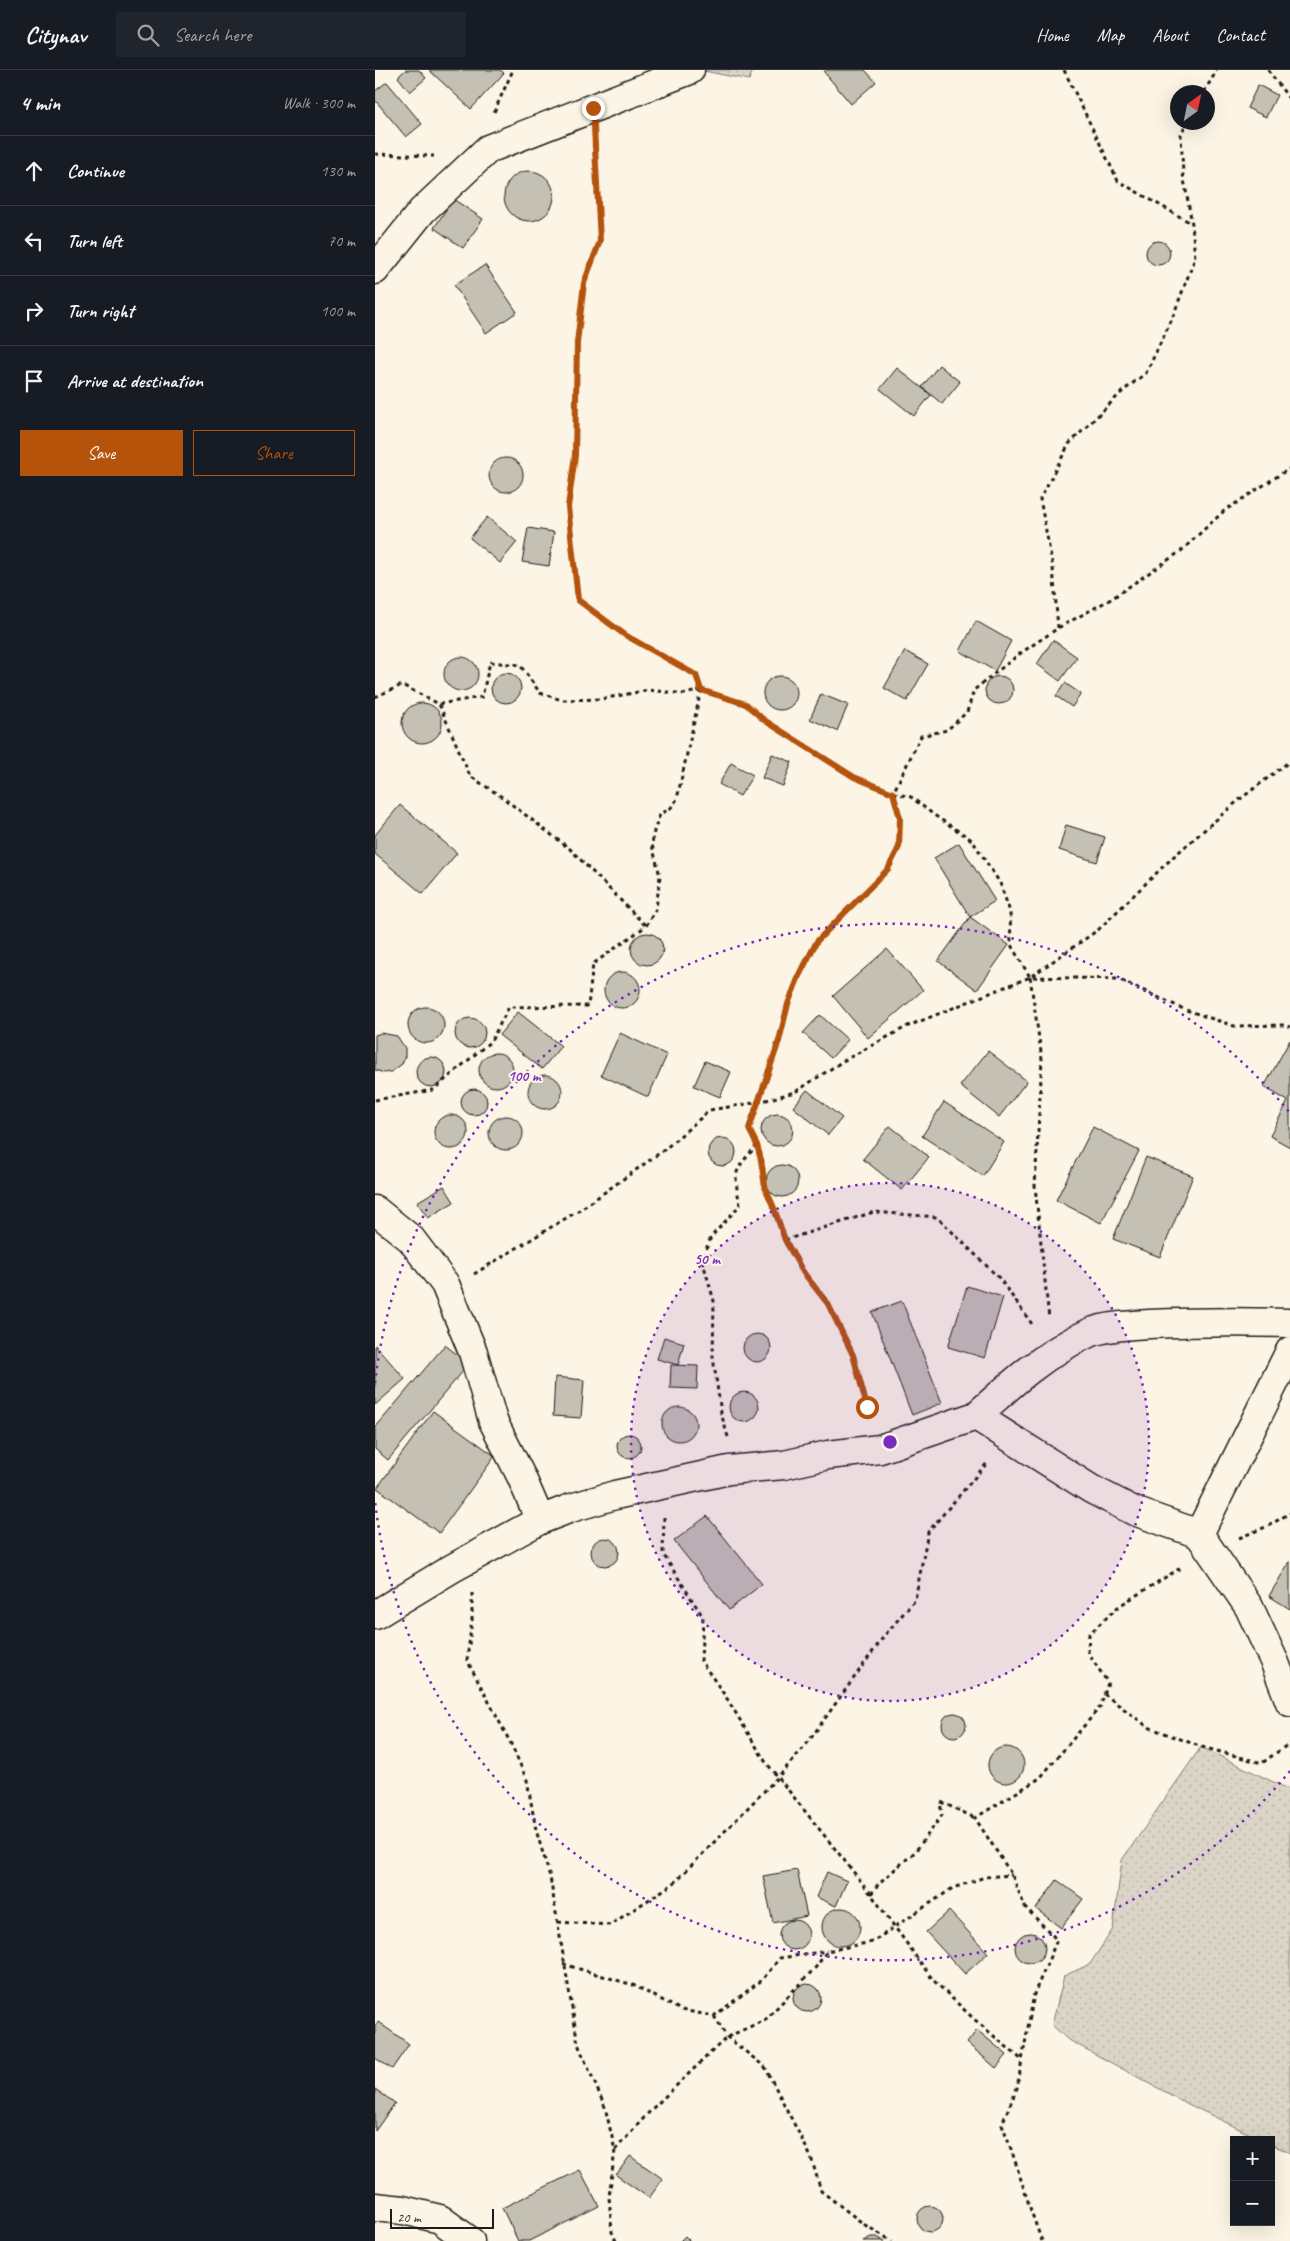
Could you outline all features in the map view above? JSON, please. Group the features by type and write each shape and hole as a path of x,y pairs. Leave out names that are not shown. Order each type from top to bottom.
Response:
{"street":[{"path":"375,270 422,212 488,149 690,70"},
{"path":"375,1210 411,1239 445,1284 473,1352 493,1421 541,1520"},
{"path":"375,1615 541,1520 615,1495 729,1470 784,1465 828,1454 880,1449 976,1416 1019,1376 1052,1352 1091,1332 1129,1325 1197,1322 1290,1323"},
{"path":"1205,1542 1290,1351"},
{"path":"976,1416 1091,1489 1134,1511 1205,1542 1249,1607 1290,1702"},
{"path":"375,2207 403,2210 440,2219 469,2241"}],"path":[{"path":"1065,70 1117,181 1192,224"},
{"path":"1208,85 1217,70"},
{"path":"1268,70 1290,100"},
{"path":"375,1100 433,1090 491,1041 509,1007 588,1006 593,964 646,926 656,909 656,892 660,876 652,845 653,831 660,814 670,809 677,799 701,690 696,675 625,635 578,600 568,507 575,455 577,343 584,283 600,241 593,108"},
{"path":"1058,628 1053,568 1040,500 1069,444 1123,391 1146,374 1172,319 1195,258 1192,224 1183,174 1181,134 1183,130"},
{"path":"375,154 436,156"},
{"path":"880,1449 853,1355 828,1304 803,1272 785,1240 765,1187 757,1145 749,1129 779,1041 788,1004 799,976 817,941 888,869 899,847 900,818 893,793 921,736 947,730 967,712 974,690 1018,655 1058,628 1111,599 1181,551 1224,511 1290,468"},
{"path":"375,697 402,685 439,704 482,697 490,662 520,666 540,692 562,700 602,699 648,690 685,694 701,690 746,704 764,720 854,777 893,793 911,797 972,840 1000,883 1010,912 1011,944 1030,978 1041,1059 1035,1186 1052,1352"},
{"path":"439,704 471,776 570,849 646,926"},
{"path":"445,1284 476,1273 581,1210 664,1150 710,1110 759,1102 795,1092 843,1061 909,1026 1030,978 1098,930 1173,858 1239,800 1290,761"},
{"path":"1030,978 1118,979 1186,1010 1234,1026 1284,1025 1290,1027"},
{"path":"729,1470 728,1434 721,1413 713,1357 714,1301 702,1259 711,1237 739,1205 735,1181 737,1169 757,1145"},
{"path":"785,1240 875,1212 937,1217 999,1278 1052,1352"},
{"path":"558,1922 610,1925 674,1883 777,1778 828,1715 884,1636 915,1600 928,1532 1010,1437"},
{"path":"665,1484 663,1554 703,1617 701,1661 777,1778 871,1894 933,1980 974,2019 1022,2060"},
{"path":"975,1818 1040,1778 1100,1707 1108,1683 1088,1653 1089,1634 1119,1606 1205,1542 1268,1526 1290,1513"},
{"path":"472,1592 472,1620 467,1660 511,1744 527,1780 558,1922 563,1964 578,2044 605,2107 615,2150 609,2197 612,2232 616,2241"},
{"path":"1104,1694 1148,1728 1202,1747 1262,1763 1290,1743"},
{"path":"871,1894 879,1883 915,1852 942,1815 941,1802 975,1818 1012,1875 1025,1908 1057,1940 1034,1994 1017,2088 1002,2124 1043,2241"},
{"path":"563,1964 633,1985 681,2010 714,2016 762,1980 780,1958 872,1942 953,1888 985,1877 1012,1875"},
{"path":"615,2150 652,2109 727,2037 765,2020 816,1967 827,1951"},
{"path":"714,2016 727,2037 765,2067 811,2157 821,2191 865,2225 892,2241"}],"shaded area":[{"path":"699,70 753,70 749,80"},
{"path":"1201,1747 1290,1790 1290,2153 1275,2146 1275,2136 1254,2136 1184,2102 1067,2039 1052,2025 1064,1976 1090,1964 1113,1929 1122,1860"}],"building":[{"path":"405,70 419,70 426,78 410,92 398,77"},
{"path":"429,70 500,70 504,73 471,109"},
{"path":"826,70 865,70 876,82 851,104 824,72"},
{"path":"387,82 422,124 406,137 375,100 375,91"},
{"path":"1258,85 1277,95 1266,117 1247,108"},
{"path":"529,171 538,173 549,182 554,196 552,205 543,216 529,221 520,219 509,210 504,196 506,187 515,176"},
{"path":"453,199 483,219 463,248 434,228"},
{"path":"1158,241 1163,242 1169,248 1169,258 1163,264 1158,265 1153,264 1147,258 1146,253 1147,248 1153,242"},
{"path":"485,265 517,312 486,333 454,285"},
{"path":"939,365 960,382 942,404 922,387"},
{"path":"897,368 931,395 914,416 880,389"},
{"path":"506,458 513,459 518,463 522,468 522,482 518,487 513,491 506,492 499,491 494,487 490,482 489,475 490,468 494,463 499,459"},
{"path":"487,517 517,542 500,563 470,538"},
{"path":"528,528 554,532 549,566 522,562"},
{"path":"976,621 1011,641 995,671 960,651"},
{"path":"1053,640 1077,657 1060,681 1037,664"},
{"path":"905,651 928,664 907,701 884,688"},
{"path":"461,657 473,662 478,674 473,686 461,691 449,686 444,674 449,662"},
{"path":"506,673 517,677 521,688 517,699 506,703 495,699 491,688 495,677"},
{"path":"780,676 787,677 792,681 796,686 796,700 792,705 787,709 780,710 773,709 768,705 764,700 763,693 764,686 768,681 773,677"},
{"path":"999,676 1009,680 1013,690 1009,700 999,704 989,700 985,690 989,680"},
{"path":"1065,683 1081,694 1072,707 1056,696"},
{"path":"821,694 848,705 837,731 810,719"},
{"path":"426,703 433,706 439,712 442,723 441,731 433,740 426,743 418,743 411,740 403,731 402,719 405,712 414,704"},
{"path":"772,754 792,762 783,786 762,778"},
{"path":"731,763 753,775 740,796 719,784"},
{"path":"400,805 457,853 423,894 375,854 375,835"},
{"path":"1066,825 1105,837 1097,862 1059,850"},
{"path":"959,843 995,901 970,917 934,858"},
{"path":"970,917 1009,945 977,990 938,961"},
{"path":"647,933 658,938 663,949 658,960 647,965 636,960 631,949 636,938"},
{"path":"887,949 923,990 868,1038 833,996"},
{"path":"622,972 629,973 635,977 639,983 639,997 635,1003 629,1007 622,1008 615,1007 609,1003 605,997 604,990 605,983 609,977 615,973"},
{"path":"426,1007 438,1013 444,1025 438,1037 426,1043 414,1037 408,1025 414,1013"},
{"path":"518,1012 561,1046 542,1069 499,1035"},
{"path":"820,1015 848,1040 831,1058 803,1033"},
{"path":"470,1018 480,1023 485,1033 480,1043 470,1048 460,1043 455,1033 460,1023"},
{"path":"381,1033 397,1036 405,1048 402,1064 391,1072 384,1073 375,1070 375,1035"},
{"path":"620,1033 667,1055 648,1097 601,1075"},
{"path":"1290,1040 1290,1147 1270,1136 1288,1101 1264,1087"},
{"path":"988,1051 1027,1081 999,1117 960,1086"},
{"path":"496,1053 503,1054 508,1058 512,1063 512,1077 508,1082 503,1086 496,1087 489,1086 484,1082 480,1077 479,1070 480,1063 484,1058 489,1054"},
{"path":"431,1057 437,1058 445,1066 445,1078 437,1086 431,1087 425,1086 417,1078 416,1072 417,1066 425,1058"},
{"path":"705,1061 731,1072 720,1097 694,1086"},
{"path":"545,1075 557,1080 562,1092 557,1104 545,1109 533,1104 528,1092 533,1080"},
{"path":"474,1089 483,1093 487,1102 483,1111 474,1115 465,1111 461,1102 465,1093"},
{"path":"807,1090 842,1118 828,1135 793,1107"},
{"path":"944,1102 1004,1142 983,1176 922,1136"},
{"path":"777,1114 783,1115 788,1119 792,1124 792,1136 788,1141 783,1145 777,1146 771,1145 766,1141 762,1136 761,1130 762,1124 766,1119 771,1115"},
{"path":"451,1115 458,1116 463,1120 467,1125 467,1139 463,1144 458,1148 451,1149 444,1148 439,1144 435,1139 434,1132 435,1125 439,1120 444,1116"},
{"path":"506,1116 513,1117 518,1121 522,1126 522,1140 518,1145 513,1149 506,1150 499,1149 494,1145 490,1140 489,1133 490,1126 494,1121 499,1117"},
{"path":"890,1126 929,1157 902,1190 863,1159"},
{"path":"1093,1127 1139,1151 1101,1223 1056,1200"},
{"path":"722,1138 732,1142 736,1152 732,1162 722,1166 712,1162 708,1152 712,1142"},
{"path":"1146,1157 1193,1176 1160,1257 1113,1239"},
{"path":"782,1165 794,1169 798,1181 794,1193 782,1197 770,1193 766,1181 770,1169"},
{"path":"444,1186 454,1202 428,1218 417,1202"},
{"path":"967,1286 1003,1297 985,1358 948,1347"},
{"path":"902,1301 942,1403 912,1415 872,1312"},
{"path":"757,1334 767,1338 771,1348 767,1358 757,1362 747,1358 743,1348 747,1338"},
{"path":"664,1337 684,1343 678,1365 657,1359"},
{"path":"375,1345 405,1379 375,1405"},
{"path":"445,1345 469,1364 388,1460 375,1449 375,1428"},
{"path":"671,1365 698,1366 697,1389 670,1388"},
{"path":"555,1377 584,1380 581,1418 553,1416"},
{"path":"744,1392 755,1396 759,1407 755,1418 744,1422 733,1418 729,1407 733,1396"},
{"path":"679,1407 691,1412 696,1424 691,1436 679,1441 667,1436 662,1424 667,1412"},
{"path":"433,1411 495,1456 439,1533 377,1488"},
{"path":"629,1434 638,1437 641,1446 638,1455 629,1458 620,1455 617,1446 620,1437"},
{"path":"707,1516 762,1584 729,1610 674,1541"},
{"path":"605,1538 615,1542 619,1552 615,1562 605,1566 595,1562 591,1552 595,1542"},
{"path":"1290,1561 1290,1609 1269,1596"},
{"path":"954,1713 959,1714 965,1720 965,1730 959,1736 954,1737 949,1736 943,1730 942,1725 943,1720 949,1714"},
{"path":"1006,1747 1018,1753 1024,1765 1018,1777 1006,1783 994,1777 988,1765 994,1753"},
{"path":"797,1870 807,1916 773,1923 763,1876"},
{"path":"827,1872 847,1881 836,1906 816,1897"},
{"path":"1057,1880 1083,1899 1061,1928 1036,1909"},
{"path":"841,1908 855,1913 860,1927 855,1941 841,1946 827,1941 822,1927 827,1913"},
{"path":"949,1911 988,1953 965,1974 926,1932"},
{"path":"794,1920 805,1924 809,1935 805,1946 794,1950 783,1946 779,1935 783,1924"},
{"path":"1030,1933 1036,1934 1044,1942 1044,1954 1036,1962 1030,1963 1024,1962 1016,1954 1015,1948 1016,1942 1024,1934"},
{"path":"807,1984 817,1988 821,1998 817,2008 807,2012 797,2008 793,1998 797,1988"},
{"path":"378,2022 409,2044 392,2069 375,2058 375,2026"},
{"path":"977,2030 1007,2055 996,2068 967,2043"},
{"path":"375,2089 395,2103 375,2131"},
{"path":"630,2156 663,2179 649,2198 616,2175"},
{"path":"580,2170 599,2206 529,2241 518,2241 502,2208"},
{"path":"930,2206 940,2209 943,2219 940,2229 930,2232 920,2229 917,2219 920,2209"},
{"path":"685,2236 690,2241 680,2241"},
{"path":"871,2237 877,2237 884,2241 863,2241"}],"route":[{"path":"593,108 600,241 584,283 577,343 575,455 568,507 572,559 578,600 625,635 696,675 701,690 746,704 764,720 854,777 893,793 900,818 899,847 888,869 817,941 799,976 788,1004 779,1041 749,1129 757,1145 765,1187 785,1240 803,1272 828,1304 853,1355 867,1407"}]}
